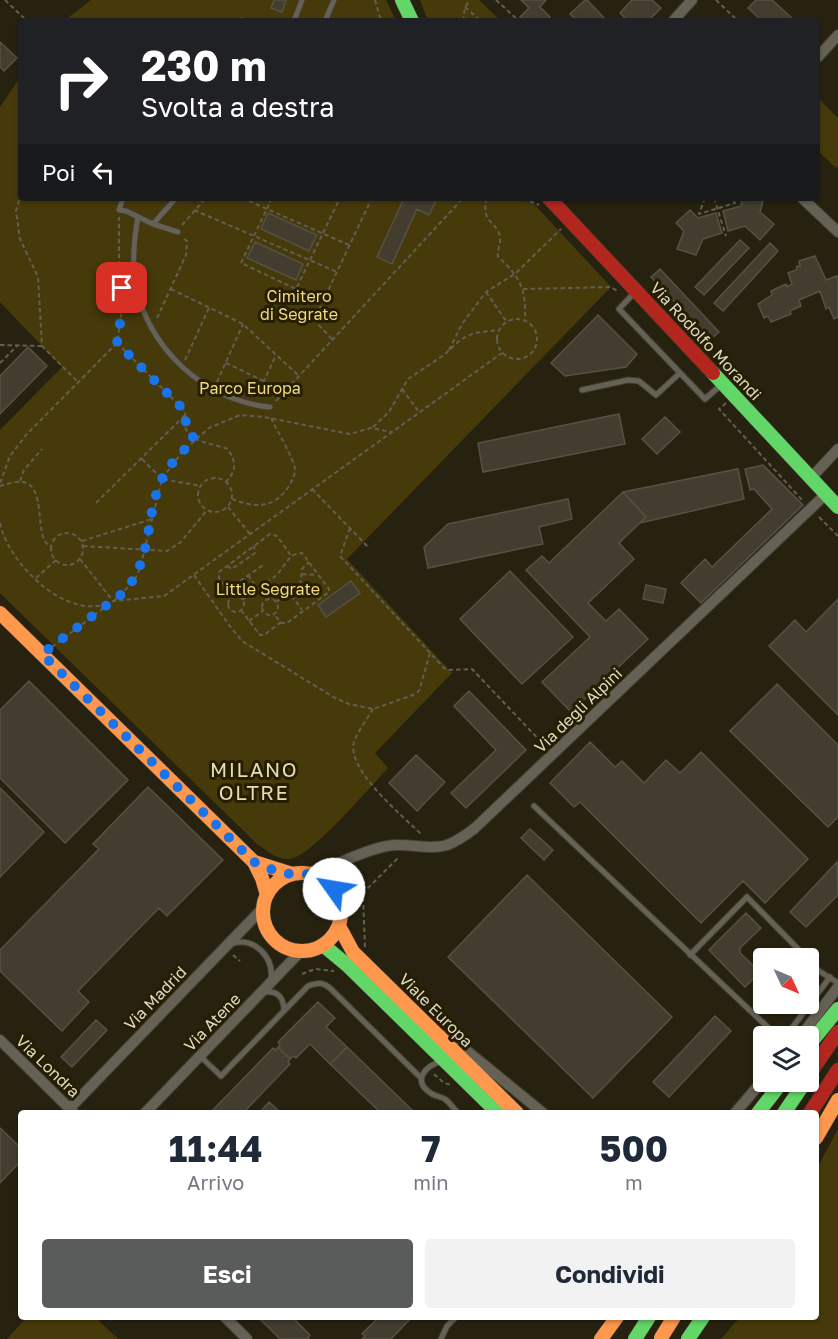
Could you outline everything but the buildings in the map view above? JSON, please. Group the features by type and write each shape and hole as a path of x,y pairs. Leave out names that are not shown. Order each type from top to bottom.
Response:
{"street":[{"path":"402,0 411,18"},
{"path":"676,18 692,0"},
{"path":"820,55 838,35"},
{"name":"Via Rodolfo Morandi","path":"552,201 633,295 723,383 838,507"},
{"path":"805,201 838,232"},
{"path":"811,478 838,449"},
{"name":"Via degli Alpini","path":"312,874 385,846 402,844 426,847 446,845 461,839 566,743 826,494"},
{"path":"0,613 254,862 262,878 265,924 273,938 286,948 302,951 313,950 333,937 339,926"},
{"path":"254,862 292,874 312,874"},
{"path":"265,901 277,882 292,874"},
{"name":"Viale Europa","path":"312,874 327,881 337,894 342,909 339,926 353,952 514,1110"},
{"name":"Via Madrid","path":"73,1110 228,944 265,901"},
{"name":"Viale Europa","path":"323,945 347,965 495,1110"},
{"name":"Via Atene","path":"148,1110 302,951"},
{"path":"808,1026 838,985"},
{"path":"819,1032 838,1009"},
{"path":"431,1028 466,1050 539,1110"},
{"path":"819,1060 838,1032"},
{"name":"Via Londra","path":"0,1040 71,1110"},
{"path":"812,1110 838,1070"},
{"path":"738,1110 753,1092"},
{"path":"760,1110 774,1092"},
{"path":"786,1110 798,1092"},
{"path":"819,1133 838,1100"},
{"path":"228,1320 247,1339"},
{"path":"602,1339 615,1320"},
{"path":"660,1338 672,1320"},
{"path":"687,1339 701,1320"},
{"path":"635,1339 646,1322"}],"lane":[{"path":"297,18 302,0"},
{"path":"326,18 334,0"},
{"path":"122,201 119,210 126,211 153,225 178,232"},
{"path":"153,225 173,201"},
{"path":"138,217 134,270 140,303 161,344 182,367 213,390 253,406 270,407"},
{"path":"633,295 620,309 705,399 723,383"},
{"path":"582,390 628,380 639,381 656,395 680,373"},
{"path":"534,806 766,1026"},
{"path":"690,955 747,897 797,948"},
{"path":"228,944 251,943 263,951 272,972 271,983"},
{"path":"819,971 838,985"},
{"path":"793,1026 830,977"},
{"path":"200,1056 221,1076 308,986 316,982 326,984 421,1078 424,1088 433,1095 444,1098 455,1110"},
{"path":"262,992 271,991 278,994 284,1001 284,1011"},
{"path":"421,1078 424,1070 443,1060"},
{"path":"441,1339 441,1335 453,1320"}],"path":[{"path":"5,0 24,18"},
{"path":"375,0 380,18"},
{"path":"463,18 465,8 470,0"},
{"path":"496,0 516,18"},
{"path":"716,0 735,18"},
{"path":"465,8 478,18"},
{"path":"19,201 16,211 20,239 38,278 42,346 79,383"},
{"path":"153,329 186,255 187,241 178,232 203,201"},
{"path":"249,201 349,246"},
{"path":"271,201 242,263 297,289 338,201"},
{"path":"332,339 314,320 371,201"},
{"path":"270,407 460,201"},
{"path":"485,201 484,209 487,218 500,237 498,257 516,273 523,289 525,320"},
{"path":"704,201 699,214 735,203 733,201"},
{"path":"715,201 726,236"},
{"path":"56,560 52,548 45,542 34,490 26,482 0,485 10,456 21,442 117,343 123,303 118,245 119,210"},
{"path":"195,210 337,272"},
{"path":"449,350 462,324 486,292 516,273 562,228"},
{"path":"523,289 610,287 633,295"},
{"path":"171,290 243,324 299,376"},
{"path":"486,292 506,321"},
{"path":"182,367 209,308"},
{"path":"519,318 525,320 530,323 537,334 535,347 532,353 520,359 507,357 496,342 498,330 506,321 519,318"},
{"path":"213,390 243,324"},
{"path":"42,654 113,601 134,581 145,549 162,479 171,464 209,428 240,415 271,418 350,434 371,428 389,412 408,379 460,340 474,333 498,330"},
{"path":"117,343 185,411 187,432 195,439 228,449 236,466 226,482"},
{"path":"0,345 42,346"},
{"path":"0,363 18,345"},
{"path":"0,523 11,551 27,572 45,588 67,601 85,607 100,607 113,601 164,596 502,353"},
{"path":"253,406 276,355"},
{"path":"226,363 285,391"},
{"path":"402,389 419,412"},
{"path":"726,403 719,409 838,536"},
{"path":"96,503 186,414"},
{"path":"232,499 250,506 273,503 284,493 294,478 295,467 271,418"},
{"path":"371,428 392,432"},
{"path":"20,482 24,470 42,449"},
{"path":"142,459 162,479 201,486 213,478 226,482 232,493 228,507 218,512 207,510 199,499 201,486"},
{"path":"312,489 368,547"},
{"path":"228,507 250,534"},
{"path":"83,546 167,551 175,547 207,510"},
{"path":"82,542 152,519"},
{"path":"350,528 340,556 444,668 472,669 553,755"},
{"path":"52,548 58,536 64,533 77,536 82,542 80,559 75,563 68,564 56,560"},
{"path":"232,598 220,580 219,572 270,534 274,534 292,557"},
{"path":"226,566 232,569 255,553 254,546"},
{"path":"243,600 279,573 285,562 298,553 302,553 329,592 287,623 281,622 274,614"},
{"path":"80,559 113,601"},
{"path":"36,579 56,560"},
{"path":"276,602 301,584 302,567 309,562"},
{"path":"234,585 265,564"},
{"path":"302,574 319,575"},
{"path":"194,575 235,634 251,647 335,698 349,704 373,709 413,695 419,691 430,653"},
{"path":"248,575 265,601"},
{"path":"267,583 283,585 303,611"},
{"path":"232,598 238,597 243,600"},
{"path":"232,598 229,604 230,609 236,612 244,605 243,600"},
{"path":"265,601 276,602"},
{"path":"263,611 265,601"},
{"path":"263,611 268,615 274,614 278,608 276,602"},
{"path":"241,610 257,634 261,636 281,622"},
{"path":"249,621 263,611"},
{"path":"373,709 354,743 355,759 372,785 424,837"},
{"path":"302,974 315,969 337,971"}],"green space":[{"path":"91,0 386,0 395,18 68,18"},
{"path":"420,0 479,0 498,18 427,18"},
{"name":"Parco Europa","path":"18,80 18,201 528,201 534,204 611,287 347,559 452,673 375,753 388,768 355,805 312,847 290,859 276,856 257,844 0,593 0,430 62,367 0,302 0,107"},
{"path":"820,100 838,118 838,166 836,168 820,153"},
{"path":"838,1129 838,1339 721,1339 737,1320 819,1320 819,1164"},
{"path":"24,1320 98,1320 118,1339 7,1339"}],"traffic: fast":[{"path":"402,0 411,18"},
{"path":"713,373 838,507"},
{"path":"323,945 347,965 495,1110"},
{"path":"819,1032 838,1009"},
{"path":"760,1110 774,1092"},
{"path":"786,1110 798,1092"},
{"path":"635,1339 647,1320"},
{"path":"688,1339 701,1320"}],"traffic: slow":[{"path":"0,613 254,862 267,895"},
{"path":"254,862 292,874"},
{"path":"294,873 310,873 324,879 335,890 341,904 341,912 341,920 335,934 324,945 310,951 294,951 280,945 269,934 263,920 263,904 269,890 280,879 294,873"},
{"path":"339,926 353,952 514,1110"},
{"path":"819,1133 838,1100"},
{"path":"601,1339 615,1320"},
{"path":"661,1338 672,1320"}],"traffic: jam":[{"path":"552,201 713,373"},
{"path":"819,1060 838,1032"},
{"path":"812,1110 838,1070"}],"district":[{"name":"MILANO OLTRE","path":"254,780"}],"route":[{"path":"122,288 123,303 117,343 185,411 187,432 195,439 171,464 162,479 140,568 134,581 123,593 42,654 254,862 292,874 312,874 327,881 334,889"}],"park label":[{"name":"Cimitero di Segrate","path":"299,305"},
{"name":"Little Segrate","path":"268,589"}]}
